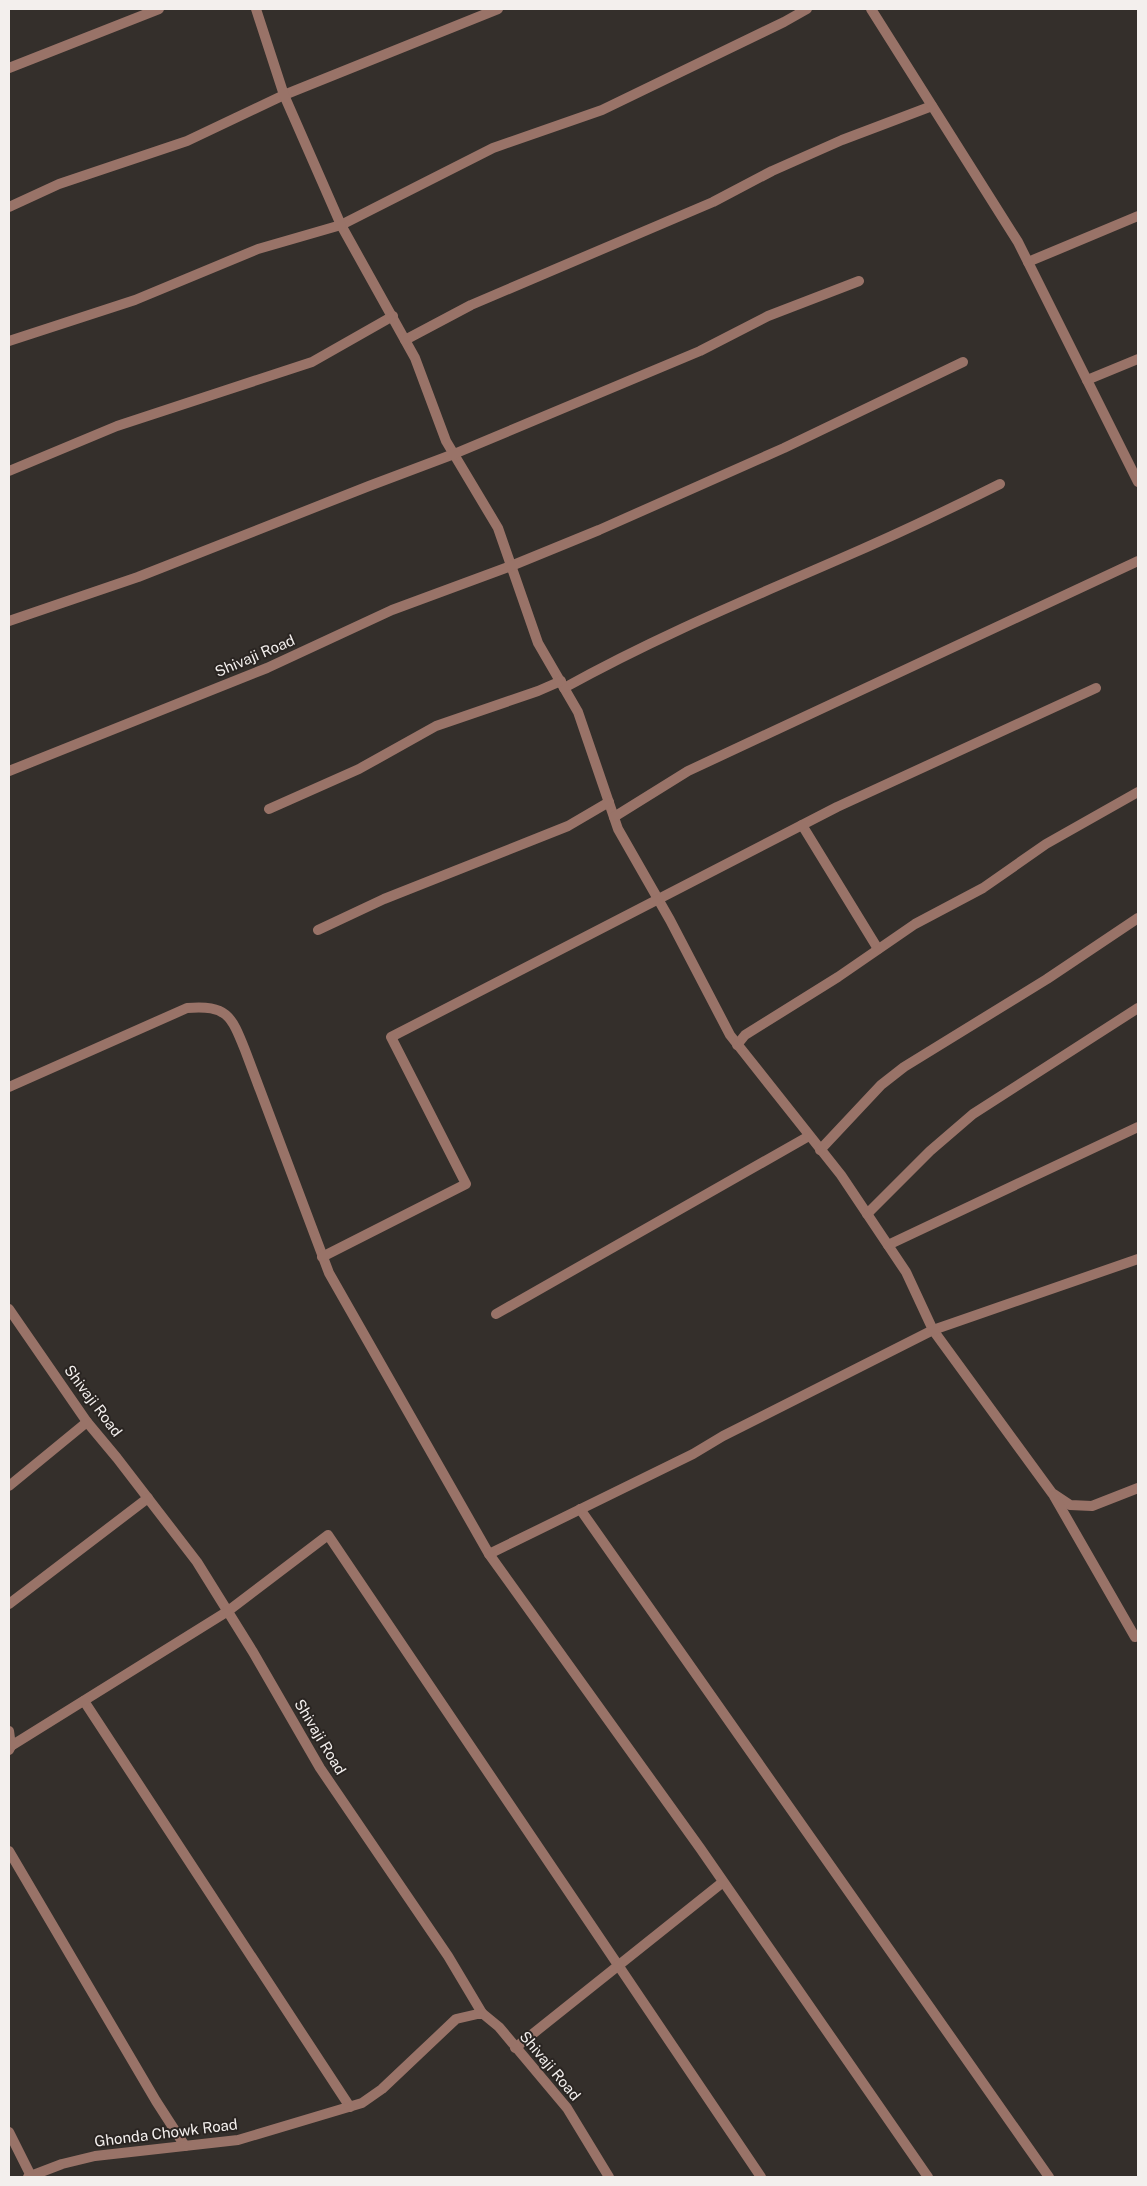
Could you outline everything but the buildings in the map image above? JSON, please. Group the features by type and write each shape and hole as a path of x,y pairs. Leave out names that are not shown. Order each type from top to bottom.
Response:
{"street":[{"path":"9,68 159,9"},
{"path":"256,9 284,95 341,225 415,358 446,441 498,528 538,643 578,712 618,829 730,1036 841,1175 906,1272 933,1330 1052,1493 1137,1639"},
{"path":"9,207 59,184 187,141 284,95 498,9"},
{"path":"9,341 135,300 258,249 341,225 494,148 602,110 807,9"},
{"path":"871,9 1018,242 1138,482"},
{"path":"405,340 471,305 713,202 772,171 824,148 932,106"},
{"path":"1028,262 1138,216"},
{"path":"9,620 138,577 454,454 587,400 628,380 700,351 768,316 859,281"},
{"path":"9,471 117,426 312,362 393,316"},
{"path":"1087,380 1138,358"},
{"name":"Shivaji Road","path":"9,771 267,668 392,610 511,566 599,530 784,448 963,362"},
{"path":"269,809 359,769 436,726 538,691 562,685 722,609 835,561 1000,484"},
{"path":"614,817 688,771 1138,561"},
{"path":"322,1257 466,1184 392,1037 837,807 1096,688"},
{"path":"737,1045 745,1035 838,977 915,924 983,888 1046,844 1138,792"},
{"path":"318,930 384,899 568,826 609,802"},
{"path":"802,826 878,949"},
{"path":"820,1150 881,1085 904,1067 1047,980 1138,918"},
{"path":"9,1087 187,1008 208,1006 224,1012 236,1027 329,1273 489,1554 723,1882 928,2177"},
{"path":"867,1214 930,1151 973,1114 1138,1008"},
{"path":"888,1245 1138,1127"},
{"path":"496,1314 809,1136"},
{"path":"489,1554 693,1454 723,1436 933,1330 1138,1259"},
{"name":"Shivaji Road","path":"9,1309 87,1422 197,1562 320,1768 448,1956 482,2013 499,2027 567,2108 609,2177"},
{"path":"9,1486 87,1422"},
{"path":"1052,1493 1070,1505 1092,1506 1138,1488"},
{"path":"9,1604 148,1498"},
{"path":"580,1509 1048,2177"},
{"path":"9,1731 10,1748 228,1611 328,1535 761,2177"},
{"path":"84,1701 350,2107"},
{"path":"9,1850 185,2146"},
{"path":"515,2048 723,1882"},
{"name":"Ghonda Chowk Road","path":"29,2177 62,2164 95,2156 238,2140 362,2103 382,2089 456,2019 482,2013"},
{"path":"9,2132 29,2177"}]}
